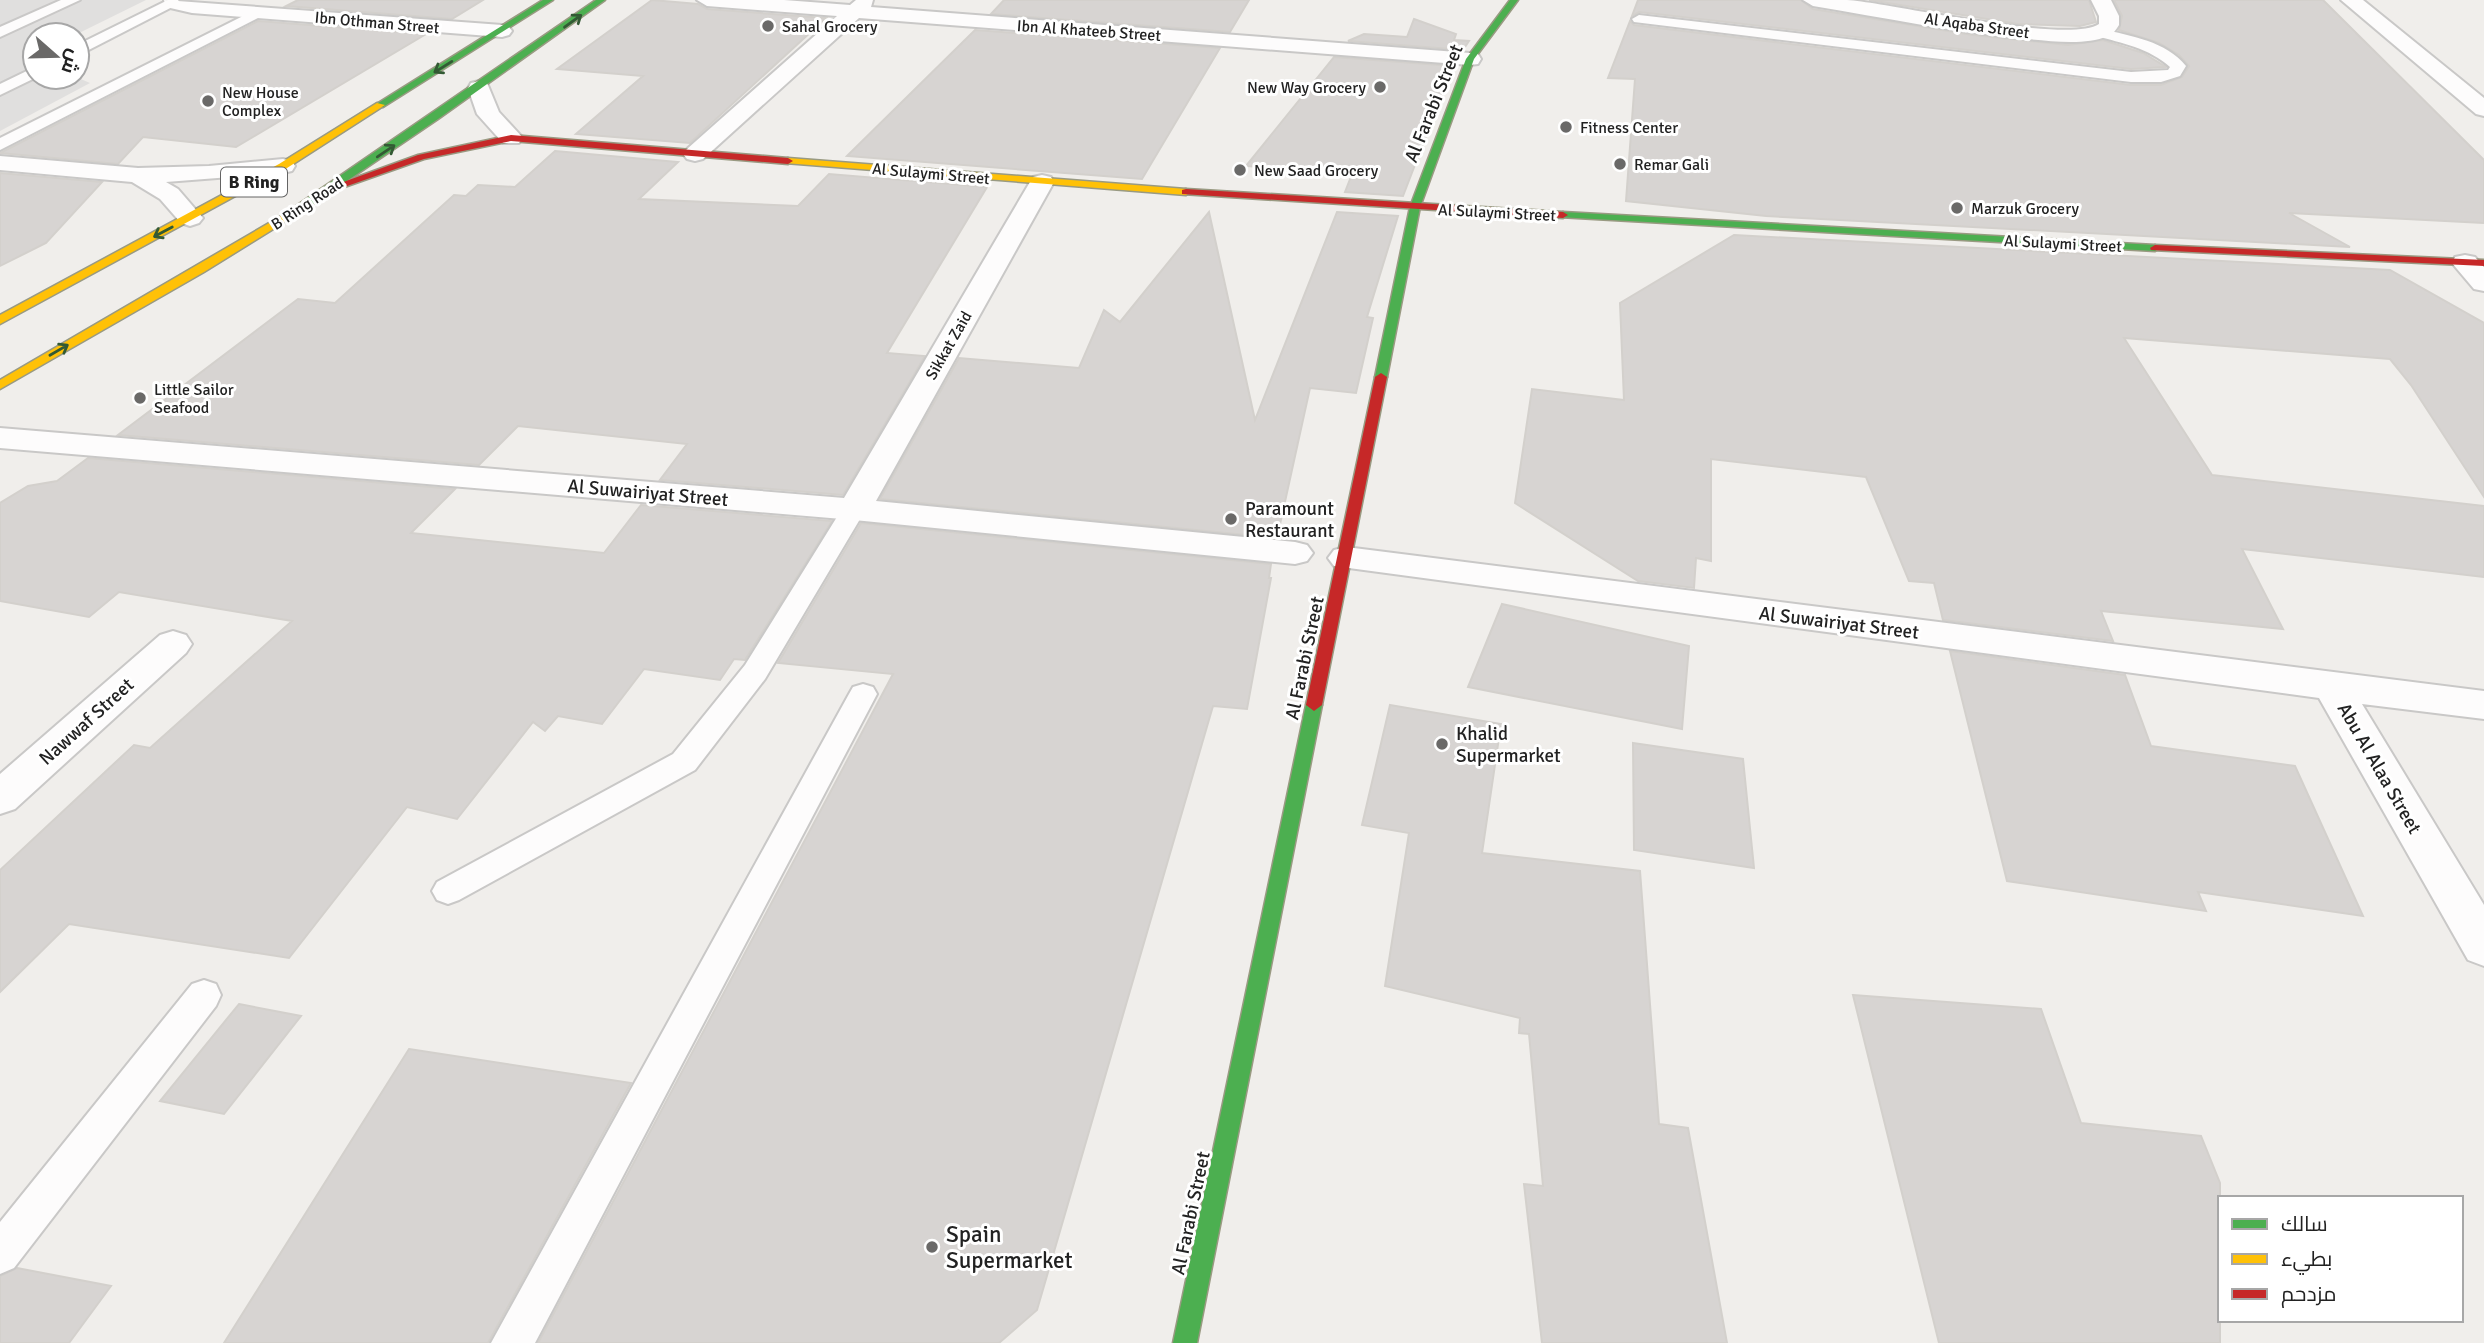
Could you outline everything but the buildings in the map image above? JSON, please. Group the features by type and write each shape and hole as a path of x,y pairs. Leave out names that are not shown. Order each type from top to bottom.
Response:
{"street":[{"name":"B Ring","path":"0,320 283,166 548,0"},
{"name":"B Ring Road","path":"0,385 262,232 479,88 601,0"},
{"name":"Ibn Al Khateeb Street","path":"708,0 861,6 1469,59"},
{"name":"Al Farabi Street","path":"1185,1343 1415,207 1469,59 1514,0"},
{"name":"Al Aqaba Street","path":"1812,0 2033,33 2080,36 2101,33"},
{"path":"2101,0 2109,16 2109,25 2101,33"},
{"path":"2351,0 2484,109"},
{"name":"Ibn Othman Street","path":"173,1 259,12 502,31"},
{"path":"695,154 861,6"},
{"path":"479,88 488,114 511,138"},
{"name":"Al Sulaymi Street","path":"329,189 421,157 511,138 1042,182 1415,207 2478,270"},
{"path":"0,163 138,175 209,173 283,166"},
{"path":"138,175 169,194 190,218"},
{"name":"Sikkat Zaid","path":"853,509 1042,182"},
{"name":"Al Suwairiyat Street","path":"0,438 853,509 1295,553"},
{"name":"Al Suwairiyat Street","path":"1346,558 2332,686"},
{"name":"Nawwaf Street","path":"0,798 173,644"},
{"name":"Abu Al Alaa Street","path":"2332,686 2484,705"},
{"name":"Abu Al Alaa Street","path":"2332,686 2484,946"}],"lane":[{"path":"0,33 73,0"},
{"path":"91,44 173,1"},
{"path":"0,145 259,12"},
{"path":"1639,19 2131,77 2161,77 2174,73 2178,66 2168,55 2149,46 2101,33"},
{"path":"0,90 21,79"},
{"path":"448,891 684,762 701,744 783,631 853,509"},
{"path":"512,1343 863,694"},
{"path":"0,1254 204,995"}],"shaded area":[{"path":"0,0 146,0 91,27 91,21 21,21 21,91 75,91 0,131"}],"traffic: fast":[{"path":"380,105 549,0"},
{"path":"300,208 601,0"},
{"path":"1381,377 1415,207 1470,59 1514,0"},
{"path":"1563,215 2155,248"},
{"path":"1185,1343 1314,705"}],"traffic: slow":[{"path":"0,320 283,166 380,105"},
{"path":"788,161 1186,192"},
{"path":"0,385 200,270 300,208"}],"traffic: jam":[{"path":"329,189 421,157 511,138 788,161"},
{"path":"1186,192 1563,215"},
{"path":"2155,248 2484,263"},
{"path":"1314,705 1381,377"}],"place":[{"name":"Sahal Grocery","path":"768,26"},
{"name":"New Way Grocery","path":"1380,87"},
{"name":"New House Complex","path":"208,101"},
{"name":"Fitness Center","path":"1566,127"},
{"name":"Remar Gali","path":"1620,164"},
{"name":"New Saad Grocery","path":"1240,170"},
{"name":"Marzuk Grocery","path":"1957,208"},
{"name":"Little Sailor Seafood","path":"140,398"},
{"name":"Paramount Restaurant","path":"1231,519"},
{"name":"Khalid Supermarket","path":"1442,744"},
{"name":"Spain Supermarket","path":"932,1247"}]}
